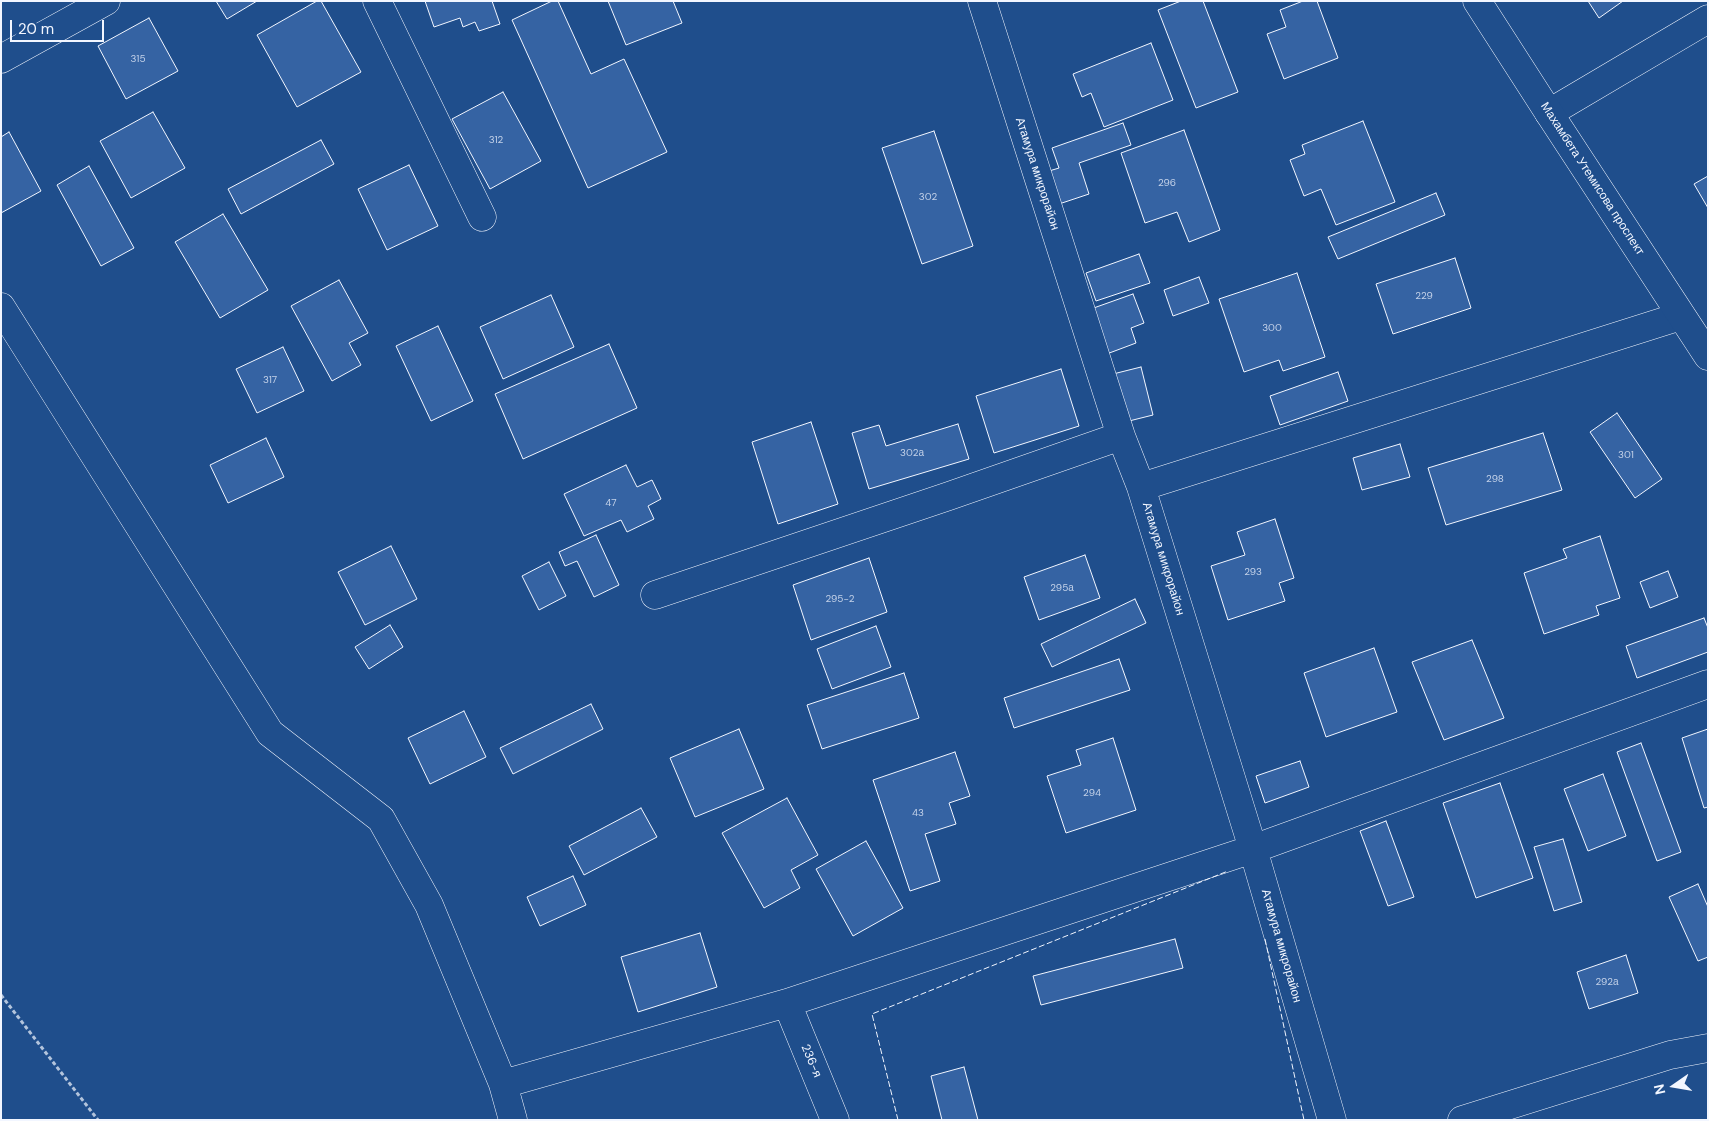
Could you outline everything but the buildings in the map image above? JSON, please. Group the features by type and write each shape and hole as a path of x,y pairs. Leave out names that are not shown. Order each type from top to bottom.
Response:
{"street":[{"path":"1,59 106,1"},
{"path":"376,1 482,217"},
{"name":"Атамура микрорайон","path":"982,1 1121,436 1141,487 1253,849 1332,1120"},
{"name":"Махамбета Утемисова проспект","path":"1477,1 1548,113 1708,356"},
{"path":"1548,113 1708,19"},
{"path":"1,307 270,733 381,819 429,906 502,1084 513,1120"},
{"path":"1141,487 1681,316"},
{"path":"655,595 1121,436"},
{"path":"502,1084 787,1003 1253,849 1708,684"},
{"name":"236-я","path":"787,1003 835,1120"},
{"path":"1462,1120 1670,1055 1708,1048"}],"path":[{"path":"1,995 98,1120"}],"fence":[{"path":"898,1120 872,1014 1228,871"},
{"path":"1265,939 1304,1120"}]}
